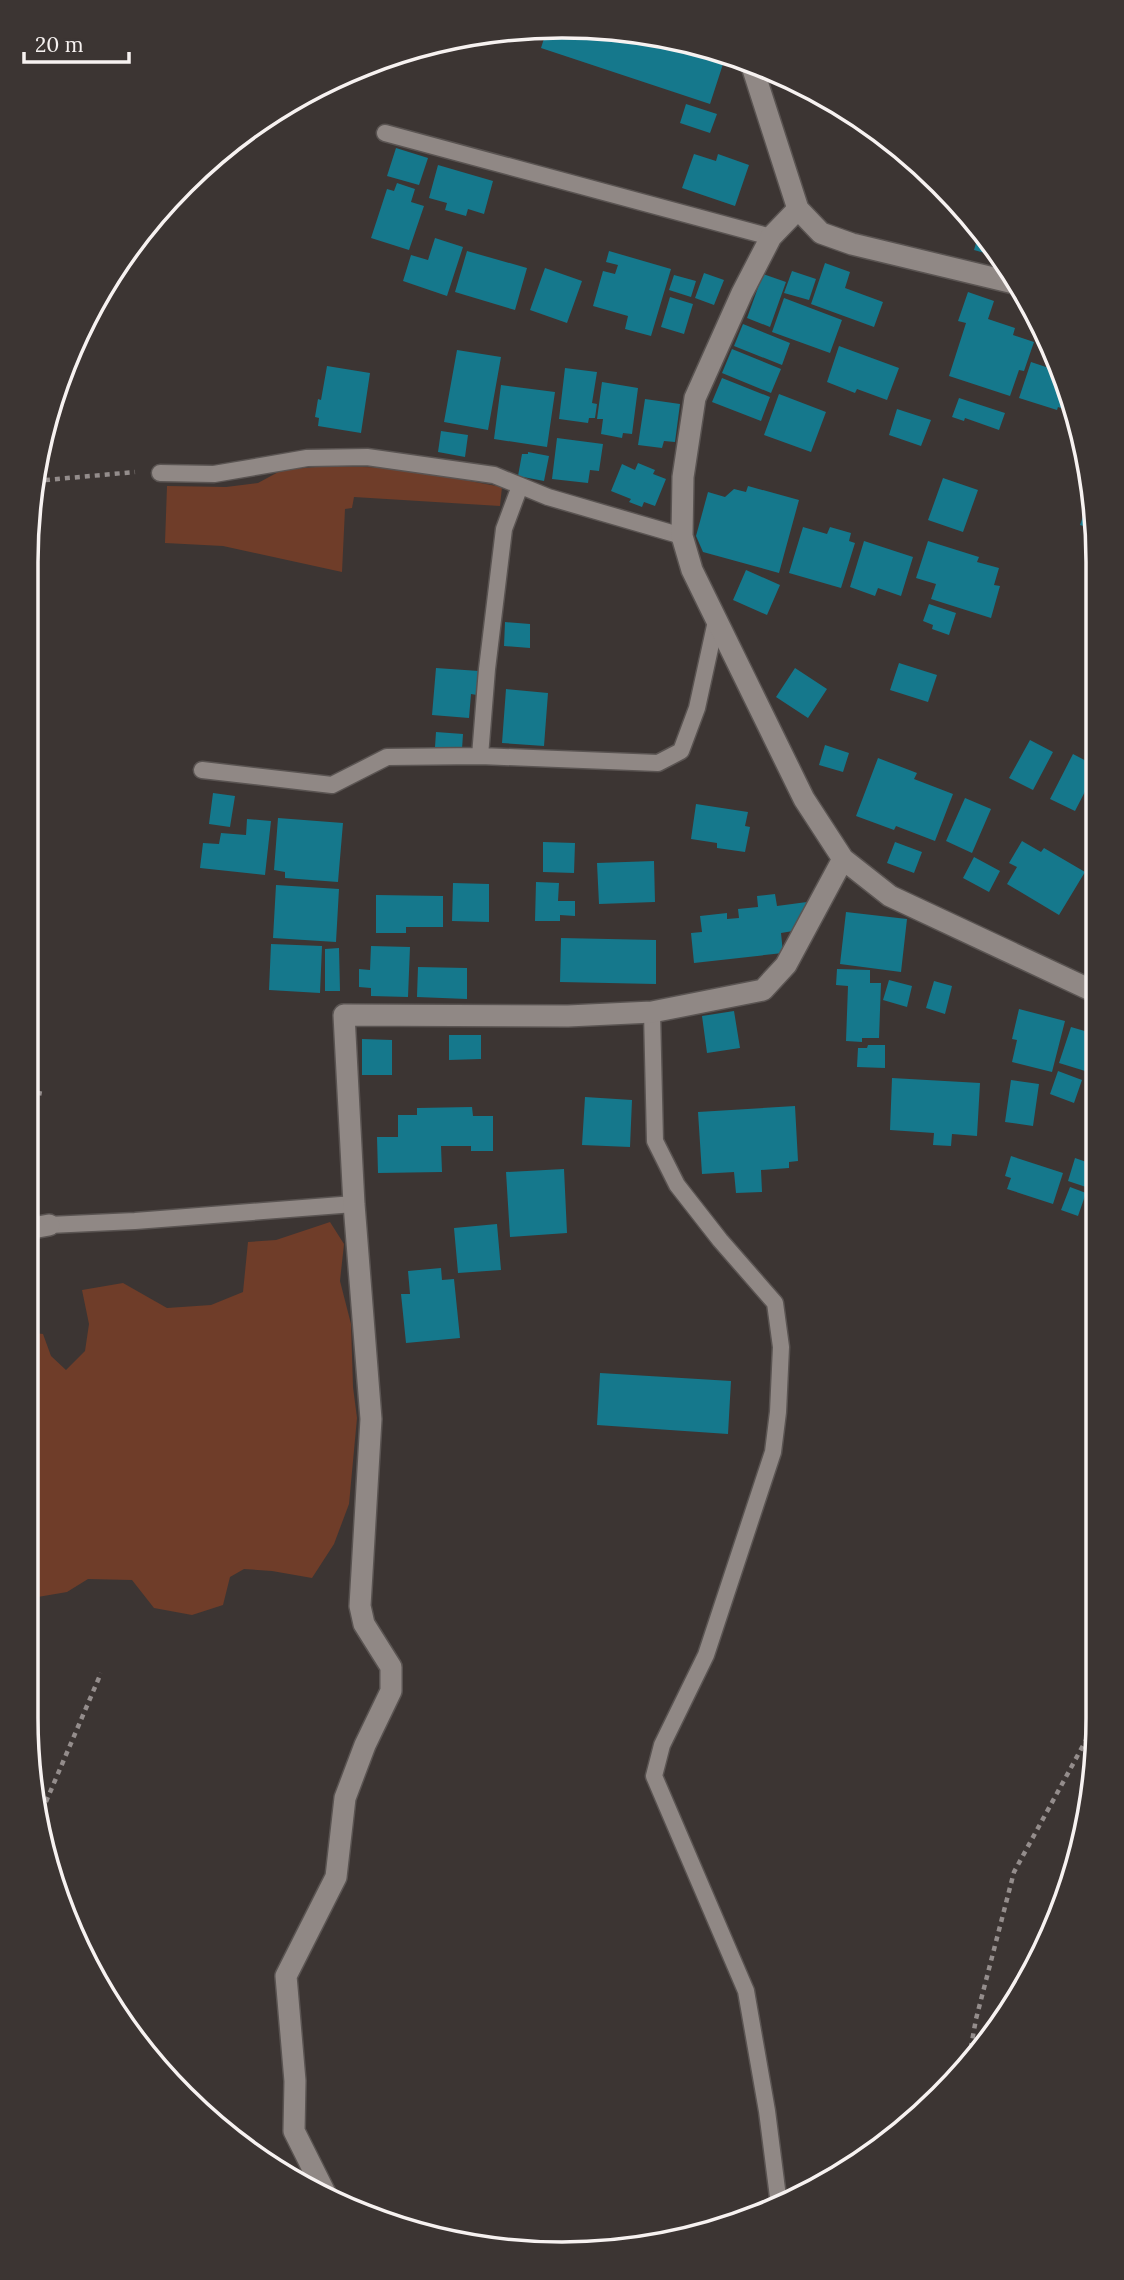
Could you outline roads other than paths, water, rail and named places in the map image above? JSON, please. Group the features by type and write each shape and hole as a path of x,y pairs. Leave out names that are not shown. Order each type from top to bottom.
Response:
{"street":[{"path":"755,75 798,209 821,233 852,244 1003,280"},
{"path":"798,209 771,237 741,293 695,398 683,477 682,536 692,570 804,799 843,859 890,896 1086,988"},
{"path":"320,2182 295,2132 295,2081 286,1976 336,1877 345,1798 365,1745 391,1691 391,1667 364,1624 360,1606 371,1419 354,1203 344,1016 568,1016 652,1012 763,990 786,965 843,859"},
{"path":"38,1227 49,1225"}],"lane":[{"path":"385,133 771,237"},
{"path":"160,473 214,474 307,458 367,457 494,475 548,498 682,536"},
{"path":"480,756 487,669 504,530 520,486"},
{"path":"202,770 332,785 387,757 480,756 658,763 681,751 697,708 716,621"},
{"path":"652,1012 655,1141 677,1185 775,1303 782,1347 773,1452 706,1655 662,1745 654,1776 746,1992 767,2111 778,2195"},
{"path":"49,1225 135,1221 354,1203"}]}
